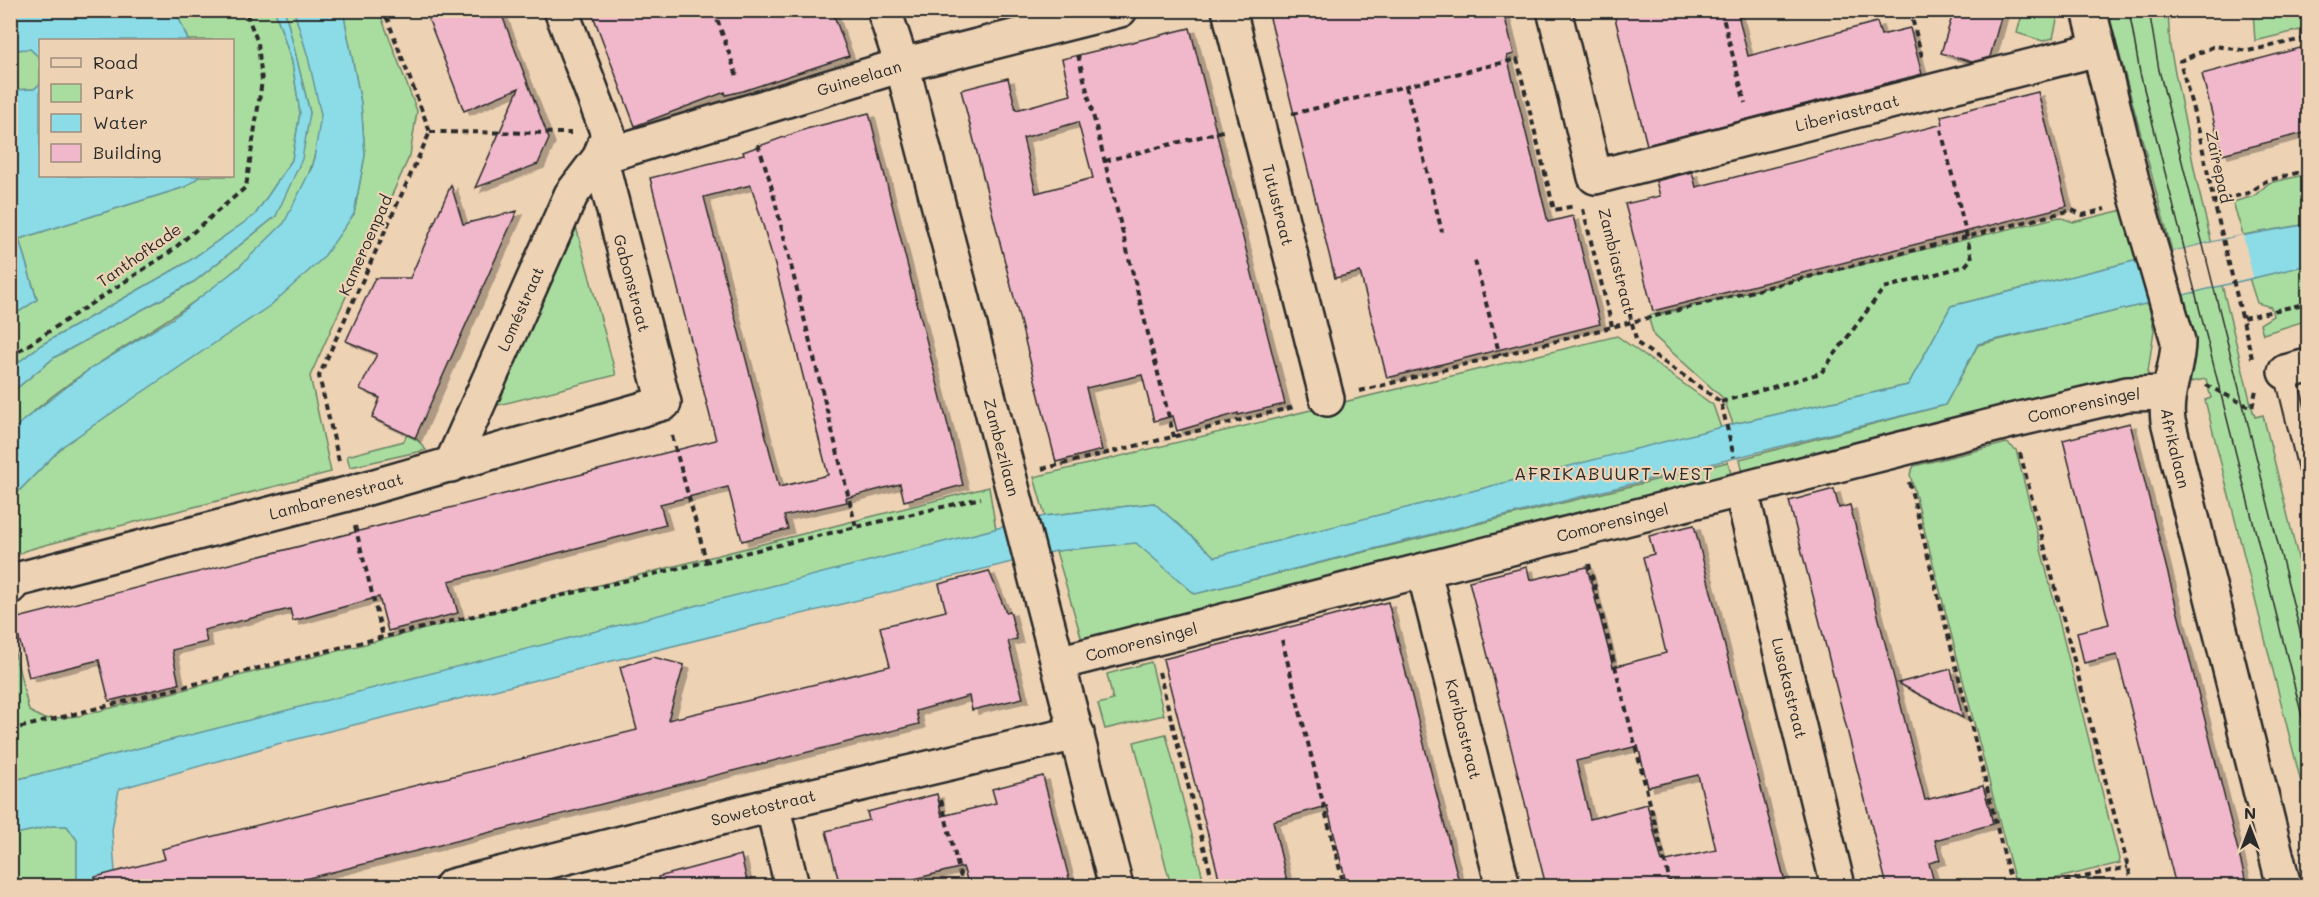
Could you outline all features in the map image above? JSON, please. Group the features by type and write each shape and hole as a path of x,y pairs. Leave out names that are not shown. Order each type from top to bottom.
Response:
{"street":[{"name":"Gabonstraat","path":"561,10 604,145 664,403"},
{"name":"Zambezilaan","path":"884,10 902,65 1116,886"},
{"name":"Guineelaan","path":"604,145 748,114 902,65 1120,10"},
{"name":"Tutustraat","path":"1229,10 1327,399"},
{"path":"1554,10 1595,177"},
{"name":"Afrikalaan","path":"2089,10 2137,200 2178,341 2178,360 2166,406 2168,421 2284,886"},
{"name":"Liberiastraat","path":"1595,177 2098,49"},
{"name":"Loméstraat","path":"451,465 571,195 604,145"},
{"name":"Comorensingel","path":"1058,663 1580,531 1737,475 1900,450 2127,394 2168,393"},
{"name":"Lambarenestraat","path":"10,587 16,580 347,494 664,403"},
{"name":"Lusakastraat","path":"1737,475 1838,886"},
{"name":"Karibastraat","path":"1424,572 1503,886"},
{"name":"Sowetostraat","path":"452,886 772,805 1077,733"},
{"path":"772,805 792,886"}],"lane":[{"path":"2284,373 2308,465"}],"path":[{"name":"Tanthofkade","path":"10,357 170,252 246,187 262,81 258,43 245,10"},
{"path":"384,10 430,132 604,145"},
{"path":"714,10 734,63 770,181 856,526"},
{"path":"1721,10 1755,138"},
{"path":"1070,23 1174,437"},
{"name":"Zaïrepad","path":"2284,373 2243,318 2180,61 2216,45 2248,51 2308,38"},
{"path":"1105,161 1517,58 1554,210 1582,205 1612,326"},
{"path":"1406,86 1442,232"},
{"name":"Kameroenpad","path":"383,637 319,376 430,132"},
{"path":"2214,202 2248,193 2266,181 2308,170"},
{"name":"Zambiastraat","path":"1595,177 1637,343 1721,402"},
{"path":"10,730 383,637 706,560 1012,493 1174,437 2072,210 2083,214 2137,200"},
{"path":"1737,475 1721,402 1821,373 1884,288 1965,266 1972,258 1967,236"},
{"path":"1475,261 1500,356"},
{"path":"2243,318 2308,303"},
{"path":"2168,393 2207,385 2252,408 2284,373"},
{"path":"664,403 706,560"},
{"path":"2012,421 2133,886"},
{"path":"1900,450 2012,886"},
{"path":"1580,531 1671,886"},
{"path":"1274,610 1344,886"},
{"path":"1151,641 1214,886"},
{"path":"933,767 963,886"},
{"path":"2044,886 2128,867"}],"green space":[{"path":"176,11 275,11 292,62 300,113 292,160 255,215 186,263 41,345 11,368 11,317 37,299 19,239 185,187 199,177 234,177 234,39 188,39"},
{"path":"285,11 294,11 315,79 321,116 309,172 292,213 273,236 224,280 162,323 98,363 38,408 11,433 11,393 55,357 195,281 276,216 310,113"},
{"path":"343,11 379,11 417,111 410,155 310,376 331,472 45,545 24,551 11,561 11,504 15,495 63,446 133,398 354,214 365,155 361,103"},
{"path":"2023,11 2059,11 2053,38 2043,41 2017,33"},
{"path":"2108,11 2168,11 2170,47 2197,183 2252,408 2255,417 2263,415 2308,598 2308,810 2205,400 2211,398 2206,379 2190,382 2193,330"},
{"path":"2253,11 2285,11 2287,19 2308,14 2308,22 2300,30 2255,41"},
{"path":"30,49 39,57 39,85 34,89 11,90 10,50"},
{"path":"2308,174 2308,224 2243,235 2233,202 2254,196 2269,183"},
{"path":"2123,210 2138,260 1951,306 1908,385 1733,424 1724,399 1654,336 1648,316 2059,217 2073,222"},
{"path":"575,223 616,375 491,407"},
{"path":"2308,265 2308,320 2263,334 2260,324 2273,316 2271,307 2257,303 2249,278"},
{"path":"2148,303 2154,330 2147,378 1744,478 1740,459 1945,405 1978,345"},
{"path":"1617,336 1713,405 1721,428 1215,557 1154,503 1045,516 1034,477"},
{"path":"407,434 415,437 426,450 350,467 347,456 404,441"},
{"path":"2007,443 2016,450 2120,863 2025,886 2016,886 1910,474 1914,466"},
{"path":"1728,462 1733,482 1085,650 1056,551 1136,542 1195,594"},
{"path":"989,487 996,530 11,781 11,637 29,711 44,719 79,716"},
{"path":"1151,662 1164,715 1105,729 1098,704 1113,700 1107,674"},
{"path":"1166,734 1205,886 1171,886 1134,742"},
{"path":"52,826 67,826 77,840 77,886 11,886 10,835"}],"water":[{"path":"11,10 176,11 188,39 39,39 39,57 30,49 11,50"},
{"path":"275,11 285,11 310,113 302,159 276,216 195,281 55,357 11,393 11,368 41,345 186,263 255,215 292,160 300,113 292,62"},
{"path":"294,11 343,11 361,103 365,155 354,214 323,258 271,305 63,446 15,495 11,504 11,433 20,423 90,369 172,319 238,268 284,223 313,165 321,115 308,57"},
{"path":"39,85 39,177 199,177 185,187 19,239 37,300 11,317 11,90 34,89"},
{"path":"2308,224 2308,265 1978,344 1945,405 1195,594 1136,543 1056,551 281,743 119,789 112,830 116,886 77,886 77,840 67,826 52,826 11,835 11,781 1045,516 1154,503 1215,557 1733,424 1908,385 1951,306 2224,239"}],"pier":[{"path":"2243,235 2253,277 2148,303 2138,260"}],"building":[{"path":"425,10 500,10 549,139 538,164 475,188 519,88 464,111"},
{"path":"591,10 832,10 849,56 743,91 726,95 725,92 635,126"},
{"path":"1268,10 1503,10 1514,54 1507,56 1548,222 1573,216 1600,324 1387,378 1360,272 1335,278"},
{"path":"1613,10 1737,10 1748,56 1877,22 1881,35 1910,28 1922,74 1647,145"},
{"path":"1954,10 2003,10 1990,57 1972,62 1941,53"},
{"path":"1190,28 1285,404 1238,415 1238,413 1177,431 1173,416 1154,421 1142,375 1086,388 1102,450 1056,462 961,90 1008,78 1016,110 1071,95 1062,59","holes":["1078,122 1093,178 1036,193 1023,138"]},
{"path":"2308,46 2308,132 2222,154 2202,74"},
{"path":"2038,92 2067,206 1653,311 1625,204 1660,196 1656,181 1692,172 1696,187 1943,124 1941,116"},
{"path":"869,113 963,485 904,501 900,484 846,498 847,502 784,516 788,529 742,541 728,487 660,504 666,525 449,581 458,613 388,631 379,597 293,621 290,609 204,630 207,642 172,650 179,684 109,701 99,660 29,677 14,619 716,440 650,178 744,155 743,152 806,129","holes":["751,185 775,265 828,475 779,487 704,197"]},
{"path":"451,185 463,224 517,211 415,438 372,418 380,398 360,389 377,354 346,341 375,278 410,278"},
{"path":"2130,423 2247,886 2176,886 2117,655 2084,663 2077,632 2109,624 2063,440"},
{"path":"1834,489 1839,508 1850,505 1925,800 1983,786 1989,807 1993,824 1935,840 1940,860 1929,863 1935,886 1887,886 1853,753 1789,501"},
{"path":"1694,525 1786,886 1546,886 1469,581 1527,567 1530,580 1587,567 1613,667 1666,653 1643,557 1654,554 1649,536","holes":["1638,746 1648,787 1698,775 1716,850 1662,862 1647,804 1590,819 1576,761"]},
{"path":"989,571 1006,612 1010,611 1017,639 1008,641 1023,698 972,710 969,696 916,711 919,724 277,886 96,886 95,877 165,859 162,849 637,730 620,667 653,657 684,665 668,720 890,666 880,627 946,611 939,584"},
{"path":"1388,602 1460,886 1347,886 1327,806 1273,821 1288,886 1221,886 1163,659"},
{"path":"1951,669 1963,718 1898,683"},
{"path":"1043,776 1071,886 969,886 963,867 886,886 840,886 826,831 869,820 867,812 937,794 942,816 996,803 992,789"},
{"path":"741,855 748,886 659,886 658,877"}],"tram line":[{"path":"2129,10 2140,73 2308,740"},
{"path":"2149,10 2159,70 2308,663"}],"district":[{"name":"AFRIKABUURT-WEST","path":"1614,474"}]}
